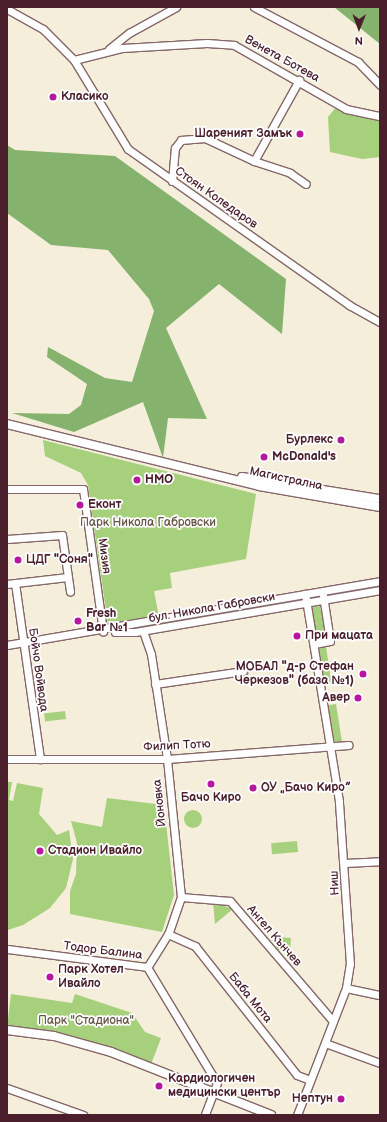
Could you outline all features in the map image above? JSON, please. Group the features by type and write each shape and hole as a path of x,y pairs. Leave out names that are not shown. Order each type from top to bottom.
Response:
{"main road":[{"name":"Магистрална","path":"7,424 259,486 380,507"},
{"name":"Магистрална","path":"188,468 380,499"},
{"path":"7,1030 54,1036 111,1052 271,1115"}],"street":[{"path":"109,50 129,33 176,7"},
{"path":"254,7 358,62 380,85"},
{"name":"Стоян Коледаров","path":"7,9 42,29 74,60 128,150 350,305 380,322"},
{"name":"Венета Ботева","path":"74,60 109,50 207,42 234,45 299,80 346,109 380,116"},
{"path":"254,161 299,80"},
{"path":"172,181 176,148 182,140 205,138 254,161 290,173 306,184"},
{"name":"Мизия","path":"7,489 83,488 103,632"},
{"path":"7,539 62,535 70,591"},
{"path":"7,584 68,577"},
{"name":"бул. Никола Габровски","path":"7,645 103,632 380,580"},
{"name":"Бойчо Войвода","path":"15,583 40,759"},
{"name":"бул. Никола Габровски","path":"103,632 143,631 380,590"},
{"path":"314,644 330,641 322,591"},
{"name":"Ниш","path":"297,1115 346,988 350,964 345,863 332,747 305,594"},
{"name":"Йоновка","path":"143,631 155,684 167,759 181,897 168,934 147,967"},
{"path":"155,684 243,671"},
{"name":"Филип Тотю","path":"7,759 167,759 348,745"},
{"path":"345,863 380,861"},
{"name":"Ангел Кънчев","path":"181,897 230,901 333,1021"},
{"name":"Баба Мота","path":"168,934 194,946 297,1075 310,1080"},
{"name":"Тодор Балина","path":"7,949 147,967 215,1079 215,1093"},
{"path":"346,988 380,995"},
{"path":"325,1043 380,1063"},
{"path":"7,1088 84,1115"},
{"path":"205,1115 215,1093"}],"green space":[{"path":"334,7 380,7 380,44"},
{"path":"337,106 380,120 380,157 362,159 330,152 328,117"},
{"path":"7,145 15,150 115,156 286,279 282,334 219,284 166,328 207,419 168,418 163,458 143,402 74,432 12,413 69,414 81,405 87,384 47,357 48,347 105,378 132,382 154,311 149,299 108,250 51,245 7,213"},
{"name":"Парк Никола Габровски","path":"43,440 256,494 246,559 170,573 172,588 154,591 159,617 108,625 88,485 81,473 45,456"},
{"path":"320,606 326,637 317,639 311,608"},
{"path":"326,647 332,684 325,685 319,648"},
{"path":"336,704 342,742 334,743 328,705"},
{"path":"65,711 66,719 45,721 44,714"},
{"name":"Стадион Ивайло","path":"7,782 12,782 9,800 13,801 17,783 43,788 39,814 57,835 69,830 73,859 66,888 50,908 23,925 8,930"},
{"path":"107,798 164,805 174,895 162,932 70,914 70,891 76,874 77,843 71,821 102,827"},
{"path":"193,810 199,813 202,819 199,825 193,828 187,825 184,819 187,813"},
{"path":"297,841 298,852 272,854 271,843"},
{"path":"213,902 233,909 215,924"},
{"path":"277,937 291,938 290,951 276,950"},
{"name":"Парк \"Стадиона\"","path":"11,994 72,1003 75,994 132,1013 145,1032 161,1038 150,1067 111,1052 7,1028"}],"place":[{"name":"Класико","path":"53,97"},
{"name":"Шареният Замък","path":"300,134"},
{"name":"Бурлекс","path":"341,440"},
{"name":"McDonald's","path":"264,457"},
{"name":"HMO","path":"137,480"},
{"name":"Еконт","path":"80,505"},
{"name":"ЦДГ \"Соня\"","path":"18,560"},
{"name":"Fresh Bar №1","path":"78,621"},
{"name":"При мацата","path":"297,636"},
{"name":"МОБАЛ \"д-р Стефан Черкезов\" (база №1)","path":"363,674"},
{"name":"Авер","path":"358,698"},
{"name":"Бачо Киро","path":"211,784"},
{"name":"ОУ „Бачо Киро”","path":"253,788"},
{"name":"Стадион Ивайло","path":"40,851"},
{"name":"Парк Хотел Ивайло","path":"50,977"},
{"name":"Кардиологичен медицински център","path":"159,1086"},
{"name":"Нептун","path":"341,1099"}]}
